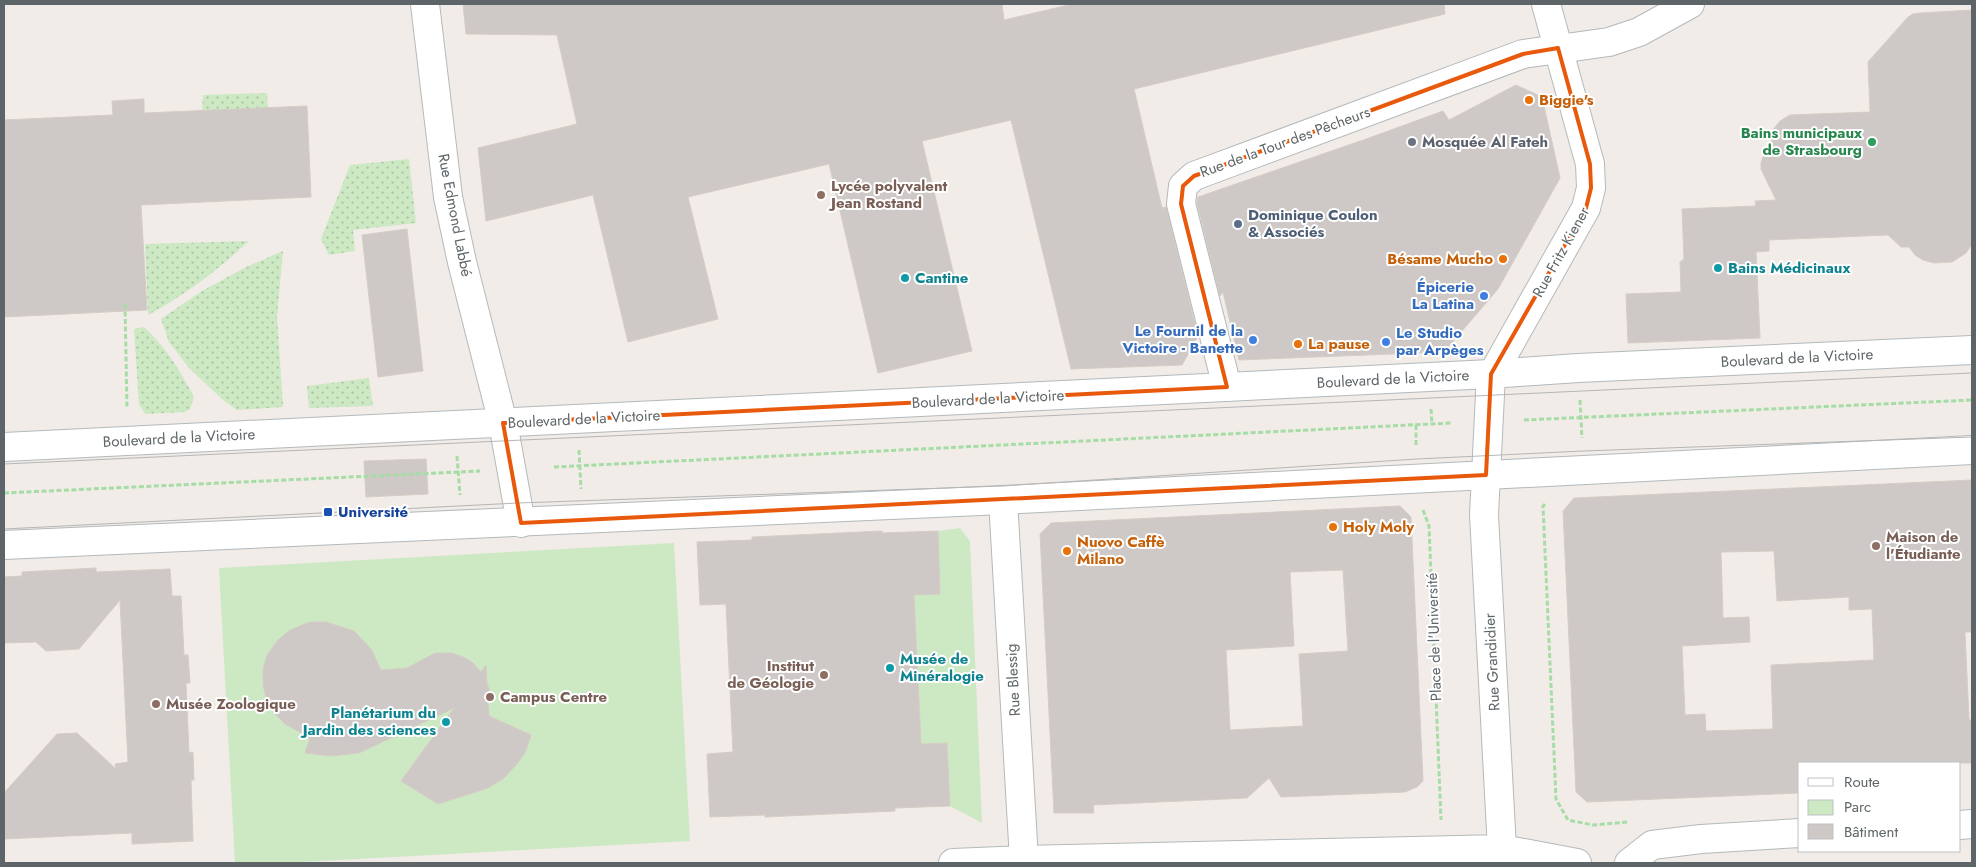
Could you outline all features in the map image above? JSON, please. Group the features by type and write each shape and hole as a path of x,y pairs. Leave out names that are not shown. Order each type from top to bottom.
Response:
{"street":[{"name":"Rue Edmond Labbé","path":"425,4 448,197 462,262 503,423 522,523"},
{"name":"Rue Fritz Kiener","path":"1491,374 1586,208 1592,188 1590,164 1546,4"},
{"name":"Rue de la Tour des Pêcheurs","path":"1227,387 1182,204 1183,186 1194,176 1523,54 1609,42 1638,32 1690,4"},
{"name":"Boulevard de la Victoire","path":"4,447 1972,350"},
{"name":"Rue Grandidier","path":"1491,374 1484,515 1502,849"},
{"path":"4,545 1003,500 1972,450"},
{"name":"Rue Blessig","path":"1003,500 1024,860"},
{"path":"1629,863 1652,845 1701,838 1798,833"},
{"path":"953,863 1502,849 1577,863"}],"path":[{"path":"125,304 127,415"},
{"path":"1524,420 1972,400"},
{"path":"1581,417 1583,451 1576,470 1543,506 1556,799 1568,820 1593,825 1630,822"},
{"path":"577,420 582,520"},
{"path":"554,467 1451,423"},
{"path":"454,425 463,525"},
{"name":"Place de l'Université","path":"1416,425 1417,479 1420,504 1429,526 1442,851"},
{"path":"4,493 482,470"}],"highlighted area":[{"path":"1558,48 1590,164 1591,188 1586,208 1491,374 1486,475 521,523 503,423 577,420 1227,387 1181,204 1183,186 1194,176 1523,54"}],"green space":[{"path":"267,93 268,108 202,111 203,95"},
{"path":"409,159 416,223 353,230 355,251 329,255 321,239 350,165"},
{"path":"249,241 201,281 148,315 145,244"},
{"path":"283,251 277,316 283,407 237,410 223,400 189,368 169,342 161,319 202,291 244,268"},
{"path":"144,327 172,360 194,397 190,409 185,412 145,414 139,404 134,329"},
{"path":"369,378 373,406 309,408 307,386"},
{"path":"960,528 970,541 982,823 950,806 947,743 921,744 914,595 940,593 938,531"},
{"path":"674,543 690,841 283,863 235,863 219,568"}],"building":[{"name":"Lycée polyvalent Jean Rostand","path":"463,4 1002,4 1004,20 1073,4 1444,4 1445,14 1134,89 1162,208 1166,207 1198,336 1182,365 1071,369 1011,120 922,141 972,351 878,373 829,164 688,197 718,319 628,342 593,195 486,221 478,148 577,124 557,35 466,34"},
{"name":"Bains municipaux de Strasbourg","path":"1972,10 1972,244 1966,253 1952,262 1934,263 1923,260 1915,255 1909,247 1901,247 1888,235 1769,240 1769,251 1756,252 1760,338 1628,343 1626,294 1681,292 1680,262 1684,259 1682,209 1756,206 1755,201 1776,200 1761,169 1761,163 1763,157 1772,149 1771,132 1780,121 1790,115 1870,112 1868,62 1908,17 1920,13"},
{"path":"1516,85 1542,97 1560,178 1498,289 1444,352 1239,360 1223,292 1220,296 1197,203 1198,197 1443,111 1449,120"},
{"path":"144,99 144,113 307,106 311,197 141,205 147,310 4,317 4,120 113,115 112,101"},
{"path":"407,229 423,371 378,377 362,235"},
{"path":"426,459 428,494 366,497 364,461"},
{"path":"1972,480 1972,632 1965,632 1969,720 1972,720 1972,763 1798,762 1798,793 1587,802 1576,792 1563,511 1574,498","holes":["1774,551 1777,601 1849,597 1849,610 1872,609 1874,660 1771,665 1773,729 1706,731 1705,714 1685,715 1682,646 1750,642 1749,617 1723,618 1721,552"]},
{"path":"1400,506 1411,517 1423,781 1417,787 1405,792 1281,797 1269,778 1247,798 1093,805 1094,813 1054,813 1040,534 1051,523","holes":["1343,570 1348,651 1299,654 1303,726 1230,730 1226,650 1294,646 1290,572"]},
{"name":"Institut de Géologie","path":"882,531 882,533 938,531 940,594 914,595 921,744 947,743 950,806 895,808 895,811 765,817 765,815 710,817 707,754 733,752 726,604 700,605 697,542 752,540 752,537"},
{"name":"Musée Zoologique","path":"96,568 96,572 170,569 172,596 181,596 184,655 188,655 190,683 186,683 189,753 193,752 194,780 191,780 193,841 132,844 132,833 4,839 4,793 57,734 77,733 116,769 115,764 128,762 120,600 79,649 46,651 36,642 4,643 4,577 22,576 22,572"},
{"path":"310,622 326,622 354,631 371,649 381,670 407,668 435,653 452,653 463,657 472,662 481,672 486,665 487,684 490,691 487,693 489,716 531,735 525,753 504,778 488,788 438,804 401,781 454,708 359,753 331,756 305,753 310,738 285,724 274,713 267,701 263,685 263,670 267,655 278,640 290,630"}],"tram line":[{"path":"4,464 1972,373"},
{"path":"4,529 518,503 1003,486 1417,459 1583,451 1972,437"}],"place":[{"name":"Biggie's","path":"1529,100"},
{"name":"Mosquée Al Fateh","path":"1412,142"},
{"name":"Bains municipaux de Strasbourg","path":"1872,142"},
{"name":"Lycée polyvalent Jean Rostand","path":"821,195"},
{"name":"Dominique Coulon & Associés","path":"1238,224"},
{"name":"Bésame Mucho","path":"1503,259"},
{"name":"Bains Médicinaux","path":"1718,268"},
{"name":"Cantine","path":"905,278"},
{"name":"Épicerie La Latina","path":"1484,296"},
{"name":"Le Fournil de la Victoire - Banette","path":"1253,340"},
{"name":"Le Studio par Arpèges","path":"1386,342"},
{"name":"La pause","path":"1298,344"},
{"name":"Université","path":"328,512"},
{"name":"Holy Moly","path":"1333,527"},
{"name":"Maison de l'Étudiante","path":"1876,546"},
{"name":"Nuovo Caffè Milano","path":"1067,551"},
{"name":"Musée de Minéralogie","path":"890,668"},
{"name":"Institut de Géologie","path":"824,675"},
{"name":"Campus Centre","path":"490,697"},
{"name":"Musée Zoologique","path":"156,704"},
{"name":"Planétarium du Jardin des sciences","path":"446,722"}]}
